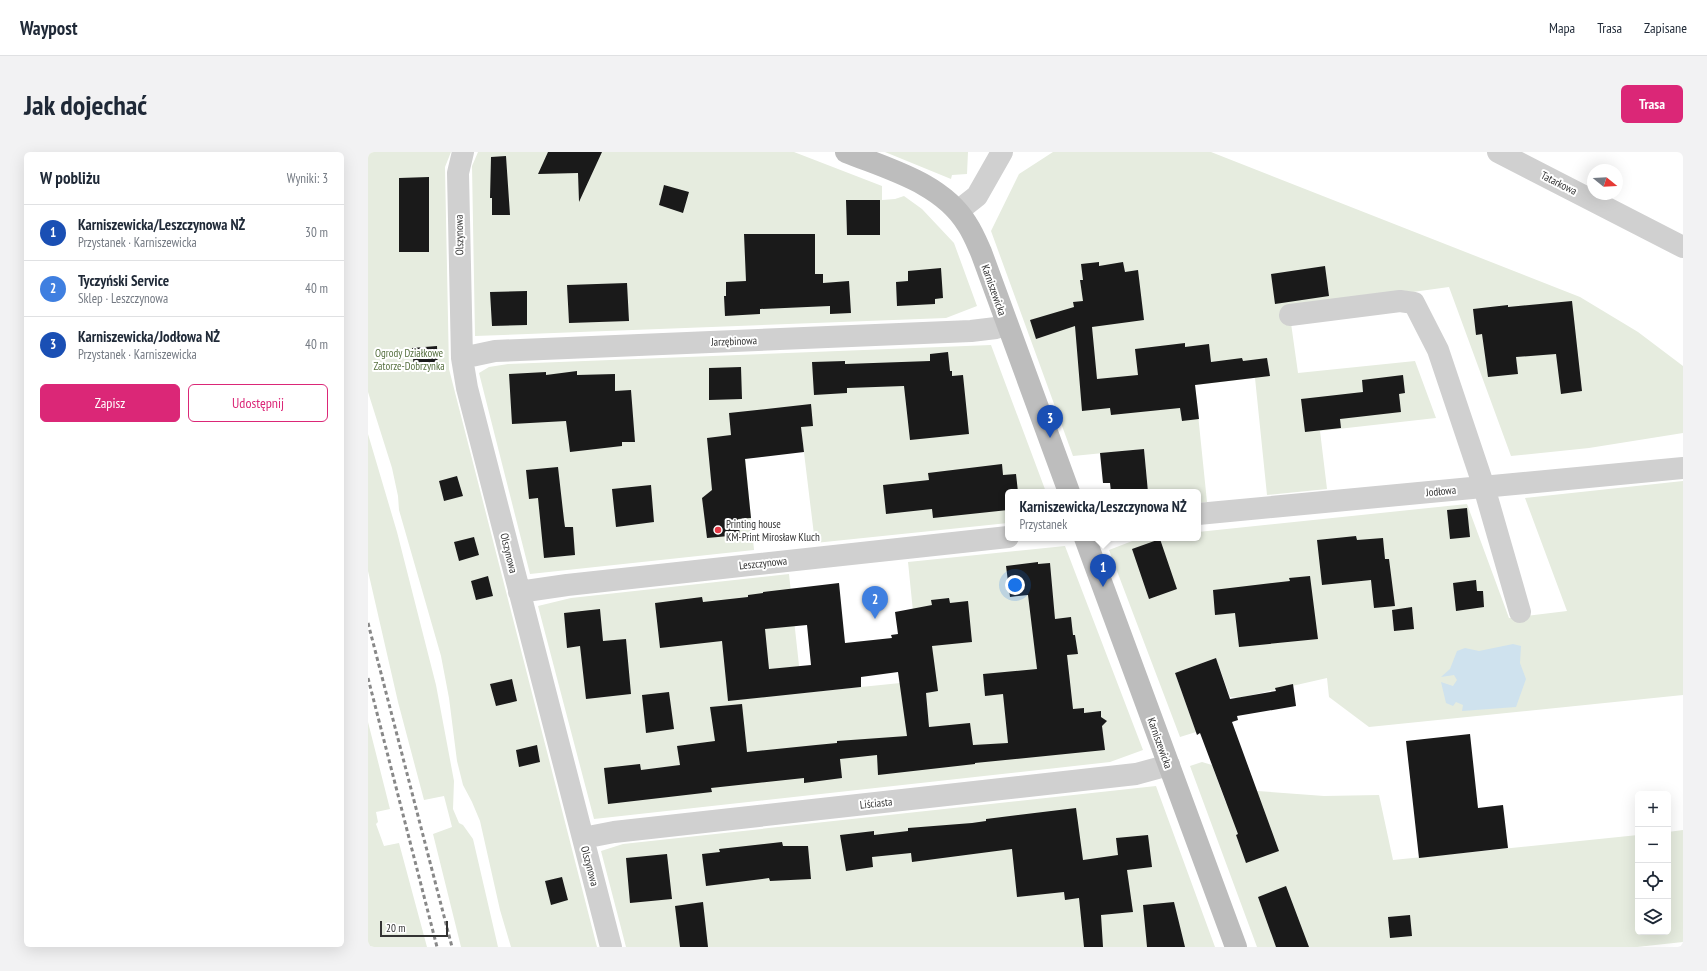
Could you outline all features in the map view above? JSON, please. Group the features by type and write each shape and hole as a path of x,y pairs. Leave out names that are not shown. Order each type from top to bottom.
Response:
{"street":[{"name":"Olszynowa","path":"463,152 458,173 462,358 467,388 611,947"},
{"name":"Karniszewicka","path":"846,152 925,185 939,194 958,211 967,224 981,252 1068,489"},
{"path":"958,211 977,196 1002,152"},
{"name":"Tatarkowa","path":"1498,152 1683,247"},
{"path":"1290,315 1400,301 1414,303 1438,350 1484,487 1520,612"},
{"name":"Jarzębinowa","path":"462,358 495,350 971,331 1007,325"},
{"name":"Jodłowa","path":"1201,514 1683,468"},
{"name":"Leszczynowa","path":"519,592 567,585 1005,537"},
{"name":"Karniszewicka","path":"1086,541 1236,947"},
{"name":"Liściasta","path":"583,838 614,832 1136,774 1168,765"}],"green space":[{"name":"Ogrody Działkowe Zatorze-Dobrzynka","path":"368,152 451,152 445,167 449,369 597,947 511,947 500,910 480,821 463,785 457,761 449,698 441,656 399,510 398,496 392,468 368,392"},
{"path":"478,152 794,152 882,186 882,200 895,199 904,196 922,209 954,243 977,306 946,318 475,336 472,166"},
{"path":"885,152 968,152 967,174 952,175 951,179"},
{"path":"1053,152 1211,152 1580,297 1638,332 1683,366 1683,433 1589,448 1511,456 1449,287 1289,309 1298,373 1415,361 1436,418 1320,431 1327,489 1267,495 1255,378 1195,385 1207,502 1201,503 1201,489 1148,489 1144,449 1073,456 991,231 1019,174"},
{"path":"991,345 1045,489 1005,489 1005,523 815,543 801,428 743,434 754,550 530,574 479,373 489,367 508,364"},
{"path":"368,434 397,532 436,685 454,781 453,809 459,823 463,825 473,839 498,947 461,947 433,834 452,827 444,796 424,800 398,702 368,571"},
{"path":"1683,481 1683,695 1369,727 1329,697 1327,678 1239,698 1230,697 1216,658 1175,673 1196,732 1180,737 1109,550 1132,541 1201,541 1201,532 1467,504 1509,618 1567,611 1525,498"},
{"path":"1065,546 1143,750 1110,762 594,819 538,606 571,598 789,574 802,693 920,681 908,562"},
{"path":"368,722 390,809 376,812 378,822 376,824 384,846 399,843 427,947 368,947"},
{"path":"1202,762 1212,765 1226,803 1257,791 1324,796 1379,795 1393,860 1635,835 1635,935 1671,935 1671,832 1683,830 1683,942 1637,947 1257,947 1190,766"},
{"path":"1156,786 1215,947 626,947 601,851 623,844"}],"water":[{"path":"1513,644 1521,646 1520,663 1526,679 1516,707 1462,711 1463,705 1456,702 1453,706 1446,703 1441,682 1453,686 1457,680 1454,675 1441,677 1450,669 1457,651 1465,648 1479,651"}],"building":[{"path":"548,152 602,152 579,202 578,173 538,174"},
{"path":"506,156 510,215 492,215 492,198 490,198 491,157"},
{"path":"429,177 429,252 399,252 399,178"},
{"path":"664,185 689,192 683,213 659,205"},
{"path":"846,200 880,200 880,235 847,235"},
{"path":"744,234 815,234 815,274 823,274 823,283 849,281 851,313 830,314 830,306 760,309 760,314 725,316 724,296 726,296 726,282 746,281"},
{"path":"1099,262 1099,266 1123,262 1125,272 1138,270 1144,320 1092,327 1097,379 1138,375 1135,349 1185,343 1185,347 1209,344 1211,362 1242,358 1243,361 1267,358 1270,376 1195,385 1199,419 1182,421 1180,408 1111,415 1110,408 1082,411 1075,326 1036,339 1030,320 1074,307 1073,302 1083,301 1080,280 1083,280 1081,264"},
{"path":"1325,266 1329,296 1275,304 1271,274"},
{"path":"941,268 943,298 935,299 935,304 897,306 896,282 908,281 908,271"},
{"path":"627,283 629,321 569,323 567,285"},
{"path":"527,291 527,325 492,326 490,292"},
{"path":"1572,301 1582,391 1561,394 1556,354 1516,357 1518,374 1488,377 1482,334 1476,335 1473,309"},
{"path":"437,346 438,371 420,372 420,367 414,368 412,348"},
{"path":"948,352 952,376 963,375 969,434 910,440 904,386 847,388 847,393 814,395 812,362 845,361 845,364 930,361 930,354"},
{"path":"741,367 742,399 709,400 709,368"},
{"path":"577,371 577,375 615,374 615,391 631,390 635,442 622,442 622,446 570,452 566,421 512,424 509,374 546,372 546,375"},
{"path":"1403,375 1405,393 1399,394 1401,412 1340,419 1341,428 1305,432 1301,399 1363,392 1362,380"},
{"path":"811,404 813,426 801,427 804,452 745,459 751,518 738,519 740,535 707,538 702,498 712,490 707,438 731,435 729,413"},
{"path":"1144,449 1148,489 1111,489 1110,483 1103,483 1100,453"},
{"path":"1002,464 1003,475 1016,474 1018,489 1005,489 1005,510 933,518 932,509 886,514 883,485 929,480 928,473"},
{"path":"558,467 565,527 573,527 575,555 544,558 538,498 529,499 526,470"},
{"path":"457,476 463,496 444,501 439,481"},
{"path":"651,485 654,522 616,527 612,489"},
{"path":"1467,508 1470,537 1450,539 1447,510"},
{"path":"1356,536 1357,540 1383,538 1385,559 1389,559 1395,606 1374,608 1371,580 1322,585 1317,540"},
{"path":"474,537 479,555 459,561 454,542"},
{"path":"1154,541 1161,541 1177,589 1149,599 1132,549"},
{"path":"1038,562 1038,564 1050,563 1055,619 1071,617 1073,635 1075,635 1078,654 1067,655 1073,709 1084,708 1084,713 1101,711 1101,717 1107,721 1102,726 1105,750 975,763 878,775 877,755 840,759 842,778 804,783 804,778 711,788 712,792 608,804 604,768 640,764 641,770 680,765 677,746 715,741 710,707 742,704 747,752 837,743 837,741 907,736 898,672 861,677 861,687 728,701 722,641 660,648 655,603 702,597 703,602 748,597 748,595 763,592 839,583 845,643 892,638 891,635 898,634 895,612 932,605 931,600 949,598 950,603 968,601 972,642 932,646 938,691 926,693 929,727 970,723 973,745 1008,743 1003,694 985,696 983,674 1037,669 1028,595 1010,597 1006,566","holes":["807,625 811,665 769,669 765,629"]},
{"path":"488,576 493,596 476,600 471,581"},
{"path":"1310,576 1318,639 1239,647 1235,613 1215,615 1213,590 1290,581 1289,578"},
{"path":"1476,580 1477,591 1483,591 1484,607 1456,611 1453,583"},
{"path":"1412,607 1414,629 1394,631 1392,610"},
{"path":"600,609 603,641 626,639 631,694 586,699 580,646 567,648 564,613"},
{"path":"1216,658 1230,699 1276,691 1275,688 1293,684 1296,706 1237,716 1238,720 1232,722 1279,851 1246,863 1236,835 1238,834 1200,733 1197,735 1175,673"},
{"path":"512,679 517,701 496,706 490,684"},
{"path":"669,692 674,729 646,733 642,695"},
{"path":"1470,734 1478,808 1503,805 1508,848 1419,858 1406,741"},
{"path":"537,745 540,762 519,767 516,750"},
{"path":"1076,808 1083,860 1118,855 1116,838 1148,835 1152,867 1127,870 1133,912 1101,915 1103,947 1084,947 1079,898 1065,900 1064,892 1017,897 1012,849 912,862 911,853 872,857 873,867 846,871 840,835 874,831 874,835 908,831 908,828 972,823 986,821 986,819"},
{"path":"782,842 783,846 808,846 811,879 770,881 769,878 706,886 702,854 720,852 719,849"},
{"path":"667,854 672,899 630,903 626,858"},
{"path":"562,877 568,900 551,905 545,881"},
{"path":"1286,886 1309,947 1276,947 1258,897"},
{"path":"703,902 708,947 680,947 675,906"},
{"path":"1174,902 1185,947 1147,947 1143,905"},
{"path":"1410,915 1412,936 1390,938 1388,917"}],"railway":[{"path":"368,623 452,947"},
{"path":"368,678 437,947"}],"place":[{"name":"Karniszewicka/Jodłowa NŻ","path":"1050,438"},
{"name":"Printing house KM-Print Mirosław Kluch","path":"718,530"},
{"name":"Karniszewicka/Leszczynowa NŻ","path":"1103,587"},
{"name":"Tyczyński Service","path":"875,619"}]}
